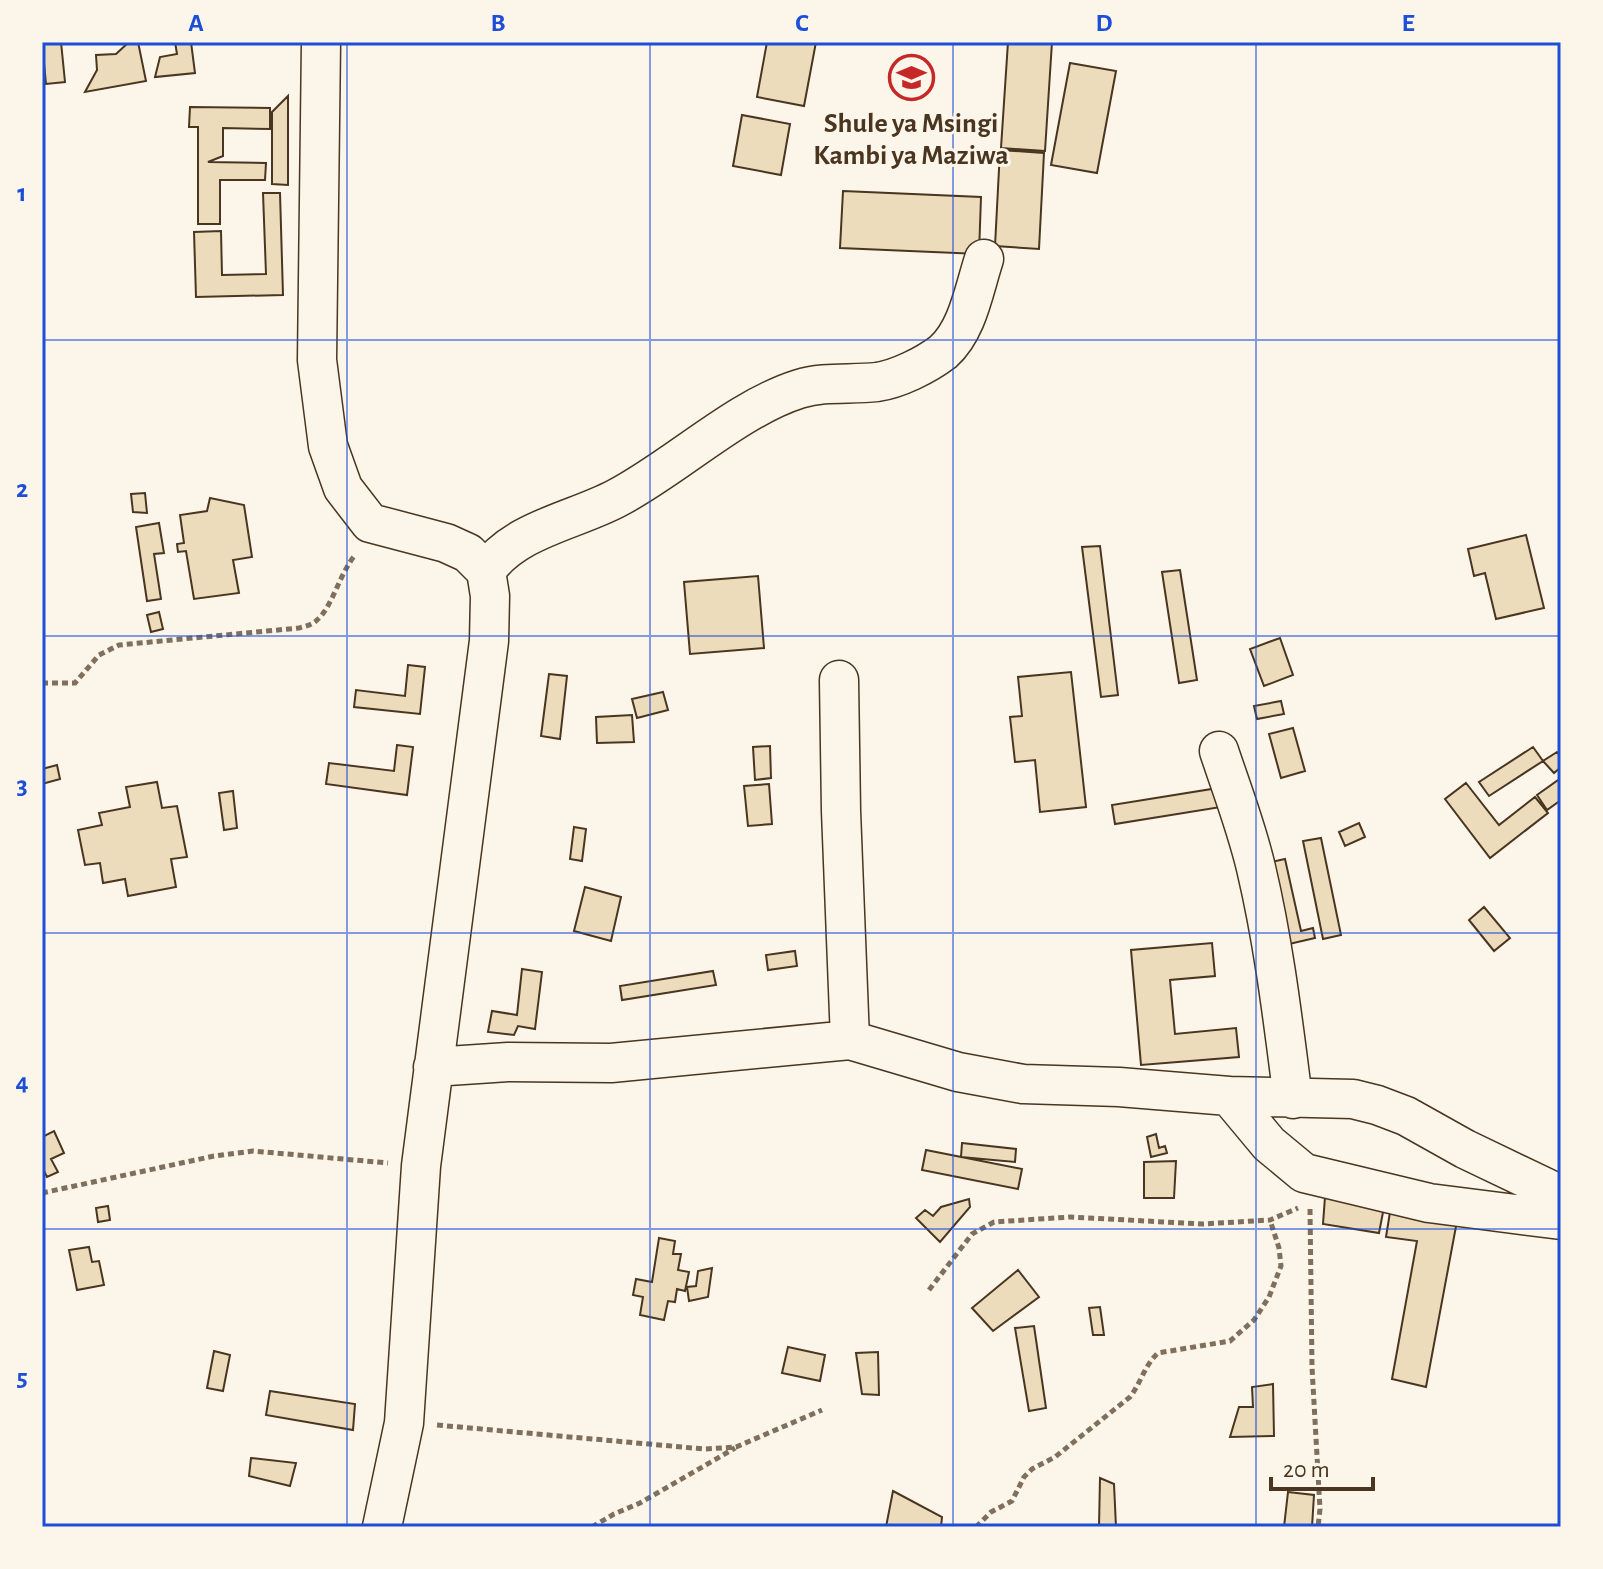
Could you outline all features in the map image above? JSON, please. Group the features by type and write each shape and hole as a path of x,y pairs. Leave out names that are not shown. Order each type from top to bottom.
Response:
{"street":[{"path":"321,42 317,360 328,446 343,488 370,523 446,543 468,553 486,571 490,596 489,641 421,1166 404,1423 382,1527"},
{"path":"486,571 518,542 617,498 749,413 797,390 826,383 876,382 894,378 942,352 960,332 984,259"},
{"path":"839,680 850,1040"},
{"path":"1219,751 1263,899 1275,961 1293,1099"},
{"path":"433,1067 508,1062 611,1063 850,1040 958,1072 1023,1084 1293,1099 1353,1099 1406,1116 1465,1149 1561,1195"},
{"path":"1229,1096 1269,1144 1304,1173 1429,1203 1561,1220"}],"path":[{"path":"42,683 75,683 99,655 119,645 299,628 312,624 320,618 345,566 381,527"},
{"path":"42,1193 214,1156 253,1151 421,1166"},
{"path":"929,1290 972,1234 994,1222 1070,1217 1203,1224 1270,1220 1310,1204 1312,1367 1320,1509 1318,1527"},
{"path":"976,1527 991,1512 1012,1501 1024,1477 1032,1469 1055,1457 1130,1397 1150,1361 1158,1353 1230,1341 1254,1320 1269,1297 1281,1266 1270,1220"},
{"path":"592,1527 736,1447 822,1410"},
{"path":"404,1423 671,1448 736,1447"}],"building":[{"path":"42,42 61,42 65,82 46,84"},
{"path":"129,42 138,42 146,81 85,92 97,70 96,55 116,54"},
{"path":"175,42 191,42 195,73 155,77 160,57 177,54"},
{"path":"767,42 816,42 804,106 757,97"},
{"path":"1008,42 1052,42 1045,151 1001,148"},
{"path":"1070,63 1116,71 1097,173 1051,165"},
{"path":"288,96 288,185 272,184 272,112"},
{"path":"190,107 270,108 270,129 223,128 223,156 208,162 266,163 265,180 220,180 220,224 198,224 198,127 189,127"},
{"path":"742,115 790,124 781,175 733,166"},
{"path":"1000,150 1044,153 1039,249 995,246"},
{"path":"843,191 981,197 979,254 840,248"},
{"path":"263,193 280,193 283,295 196,297 194,232 221,231 222,275 266,274"},
{"path":"145,493 147,513 133,512 131,494"},
{"path":"210,498 244,505 252,557 233,560 239,593 194,599 186,551 178,552 177,544 184,543 180,515 207,511"},
{"path":"159,523 164,553 154,554 161,599 147,601 136,527"},
{"path":"1526,535 1544,608 1496,619 1485,573 1474,576 1468,549"},
{"path":"1100,546 1118,695 1101,697 1082,547"},
{"path":"1180,570 1197,680 1179,683 1162,572"},
{"path":"758,576 764,648 690,654 684,582"},
{"path":"159,612 163,629 151,632 147,615"},
{"path":"1280,638 1293,675 1264,686 1250,649"},
{"path":"408,665 425,667 420,714 354,707 356,690 405,696"},
{"path":"1071,672 1086,807 1040,812 1035,760 1015,762 1010,717 1022,716 1018,677"},
{"path":"549,674 567,676 560,739 541,736"},
{"path":"663,692 668,710 637,718 632,699"},
{"path":"1281,701 1284,714 1257,719 1254,706"},
{"path":"632,715 634,742 597,743 596,717"},
{"path":"1293,728 1305,771 1281,778 1269,734"},
{"path":"397,745 413,747 407,795 326,784 329,763 394,771"},
{"path":"770,746 771,778 755,780 753,747"},
{"path":"1533,747 1543,761 1489,796 1479,782"},
{"path":"1557,752 1561,757 1561,767 1554,773 1543,761"},
{"path":"57,765 60,779 42,784 42,769"},
{"path":"1561,778 1561,800 1547,810 1537,795"},
{"path":"157,782 162,808 177,806 187,857 171,859 176,887 128,896 125,879 103,883 100,863 85,865 78,830 102,825 99,813 130,807 126,787"},
{"path":"1466,783 1499,825 1535,797 1548,813 1490,858 1445,799"},
{"path":"769,784 772,824 748,826 744,786"},
{"path":"1218,788 1221,807 1115,824 1112,805"},
{"path":"233,791 237,828 224,830 219,793"},
{"path":"1359,823 1365,837 1345,846 1339,832"},
{"path":"574,827 586,829 582,861 570,859"},
{"path":"1321,838 1341,935 1323,939 1303,841"},
{"path":"1285,859 1301,931 1313,928 1315,938 1289,944 1271,862"},
{"path":"585,887 621,897 611,941 574,931"},
{"path":"1484,907 1510,938 1494,951 1469,920"},
{"path":"1212,943 1215,976 1170,980 1175,1034 1236,1028 1239,1057 1141,1065 1131,950"},
{"path":"795,951 797,966 768,970 766,955"},
{"path":"522,969 542,972 535,1029 518,1026 514,1035 488,1032 492,1011 517,1015"},
{"path":"713,971 716,985 622,1000 620,986"},
{"path":"54,1131 64,1153 51,1159 58,1172 47,1177 42,1167 42,1137"},
{"path":"1156,1134 1159,1148 1165,1146 1167,1153 1151,1157 1147,1137"},
{"path":"962,1143 1016,1149 1015,1162 961,1157"},
{"path":"926,1150 1022,1169 1018,1189 922,1170"},
{"path":"1176,1161 1174,1198 1144,1198 1144,1162"},
{"path":"1325,1197 1384,1207 1379,1233 1323,1224"},
{"path":"969,1199 970,1207 940,1242 916,1218 925,1210 933,1216 941,1207"},
{"path":"108,1206 110,1220 98,1222 96,1208"},
{"path":"1390,1212 1457,1221 1426,1387 1392,1379 1417,1241 1386,1237"},
{"path":"659,1238 675,1241 673,1254 681,1254 678,1270 689,1272 685,1291 677,1289 675,1302 668,1301 664,1320 640,1315 643,1297 633,1295 636,1279 652,1282"},
{"path":"89,1247 92,1262 99,1261 104,1285 77,1290 69,1250"},
{"path":"712,1268 708,1297 689,1301 687,1287 696,1286 698,1271"},
{"path":"1018,1270 1039,1297 993,1331 972,1308"},
{"path":"1100,1307 1104,1335 1093,1335 1089,1308"},
{"path":"1034,1326 1046,1408 1029,1411 1015,1328"},
{"path":"788,1347 825,1355 820,1381 782,1373"},
{"path":"214,1351 230,1355 223,1391 207,1388"},
{"path":"878,1352 879,1395 862,1394 856,1353"},
{"path":"1273,1384 1274,1436 1230,1437 1239,1407 1253,1407 1252,1387"},
{"path":"270,1391 355,1404 353,1430 266,1415"},
{"path":"251,1458 296,1463 290,1486 249,1476"},
{"path":"1100,1478 1114,1484 1116,1527 1099,1527"},
{"path":"893,1491 942,1517 941,1527 886,1527"},
{"path":"1288,1492 1314,1495 1312,1527 1284,1527"}],"place":[{"name":"Shule ya Msingi Kambi ya Maziwa","path":"911,78"}]}
